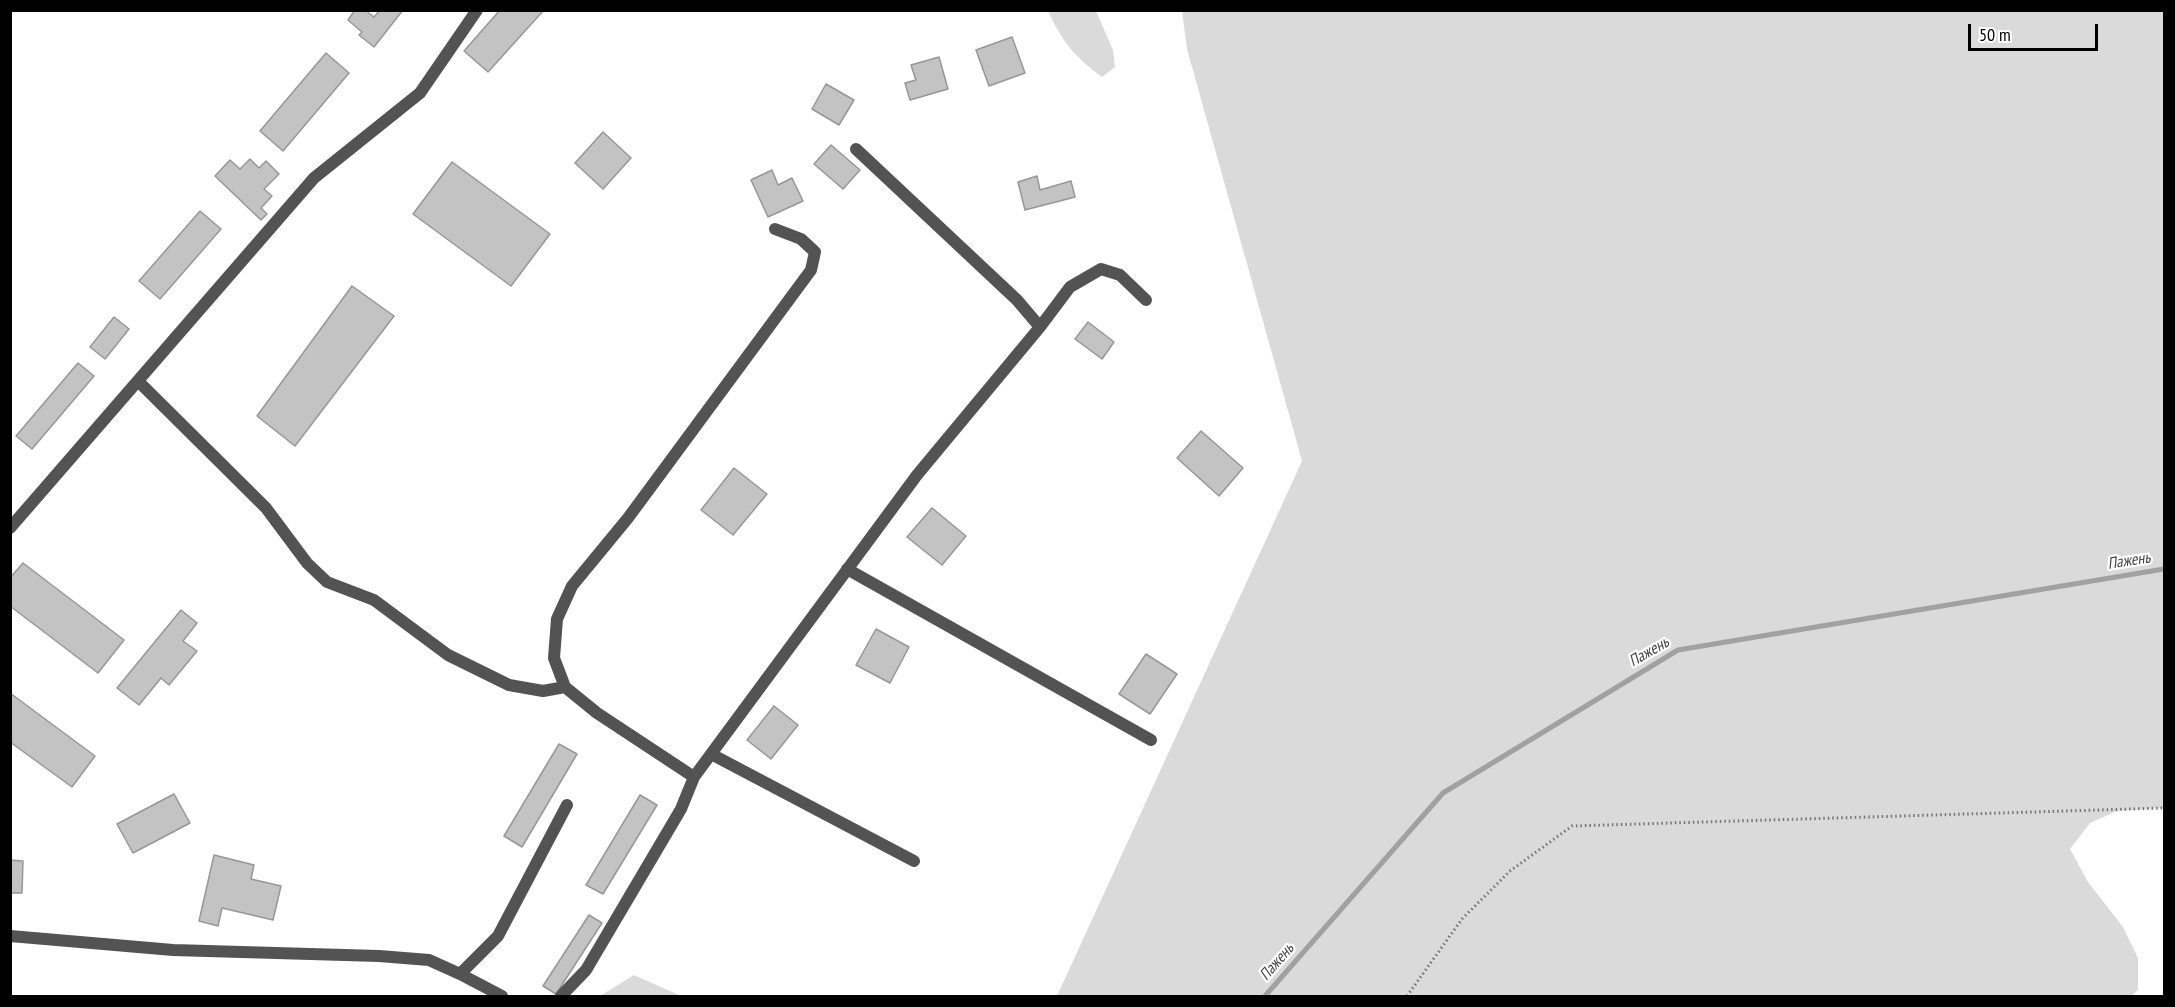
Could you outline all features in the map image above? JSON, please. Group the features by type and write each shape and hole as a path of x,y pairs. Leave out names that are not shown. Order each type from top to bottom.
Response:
{"street":[{"path":"10,528 314,178 420,93 477,10"},
{"path":"856,149 1017,300 1040,327"},
{"path":"694,777 597,712 565,687 554,658 557,619 572,586 628,518 811,270 815,252 801,239 775,229"},
{"path":"561,996 586,970 681,809 694,777 917,475 1040,327 1070,287 1101,269 1120,274 1146,300"},
{"path":"138,381 266,508 306,563 327,582 374,600 448,655 509,685 543,691 565,687"},
{"path":"847,569 1150,741"},
{"path":"711,754 914,861"},
{"path":"460,974 498,936 567,805"},
{"path":"10,936 173,950 379,956 429,960 502,996"}],"path":[{"path":"1407,996 1462,919 1510,871 1572,826 2164,808"}],"shaded area":[{"path":"1048,11 1096,11 1113,50 1115,67 1102,77 1092,69 1070,48"},
{"path":"1182,11 2164,11 2164,808 2117,811 2090,823 2070,849 2088,882 2123,927 2138,958 2138,990 2131,996 1057,996 1302,461 1187,49"},
{"path":"634,975 681,996 600,996"}],"building":[{"path":"355,10 365,10 374,17 380,10 403,10 374,47 359,35 362,32 348,20"},
{"path":"500,10 544,10 488,72 464,51"},
{"path":"1012,37 1025,73 989,86 976,50"},
{"path":"326,53 349,73 283,151 260,131"},
{"path":"939,57 948,89 910,100 905,83 916,80 911,65"},
{"path":"826,84 854,100 839,125 812,109"},
{"path":"603,132 631,158 603,189 575,163"},
{"path":"831,145 860,170 843,189 814,164"},
{"path":"250,159 259,168 266,161 279,174 264,189 272,196 261,208 267,214 261,220 215,176 230,160 240,169"},
{"path":"452,162 550,234 511,286 413,214"},
{"path":"772,170 778,185 792,178 803,201 768,217 751,180"},
{"path":"1037,176 1040,190 1071,181 1075,197 1025,210 1018,182"},
{"path":"200,211 221,229 160,299 139,281"},
{"path":"352,286 394,316 295,446 257,416"},
{"path":"114,317 129,329 105,359 90,347"},
{"path":"1088,322 1114,342 1102,359 1075,339"},
{"path":"78,363 94,376 32,449 16,436"},
{"path":"1201,431 1243,468 1219,496 1177,458"},
{"path":"734,468 767,494 733,535 701,510"},
{"path":"932,508 966,536 942,565 907,537"},
{"path":"23,563 124,640 98,673 10,606 10,578"},
{"path":"181,610 197,623 183,641 197,651 169,685 161,678 139,705 117,688"},
{"path":"876,629 909,647 890,683 856,665"},
{"path":"1146,654 1177,674 1150,714 1119,694"},
{"path":"10,693 95,756 72,787 10,742"},
{"path":"774,706 798,725 771,759 747,740"},
{"path":"559,744 577,754 522,847 504,836"},
{"path":"174,794 190,823 133,853 117,824"},
{"path":"640,795 657,805 603,894 586,885"},
{"path":"214,855 254,865 251,879 281,886 273,920 222,908 218,926 199,921"},
{"path":"10,860 23,861 22,893 10,893"},
{"path":"589,915 602,923 556,994 543,986"}],"waterway":[{"name":"Пажень","path":"1265,996 1443,793 1678,650 2164,569"}]}
